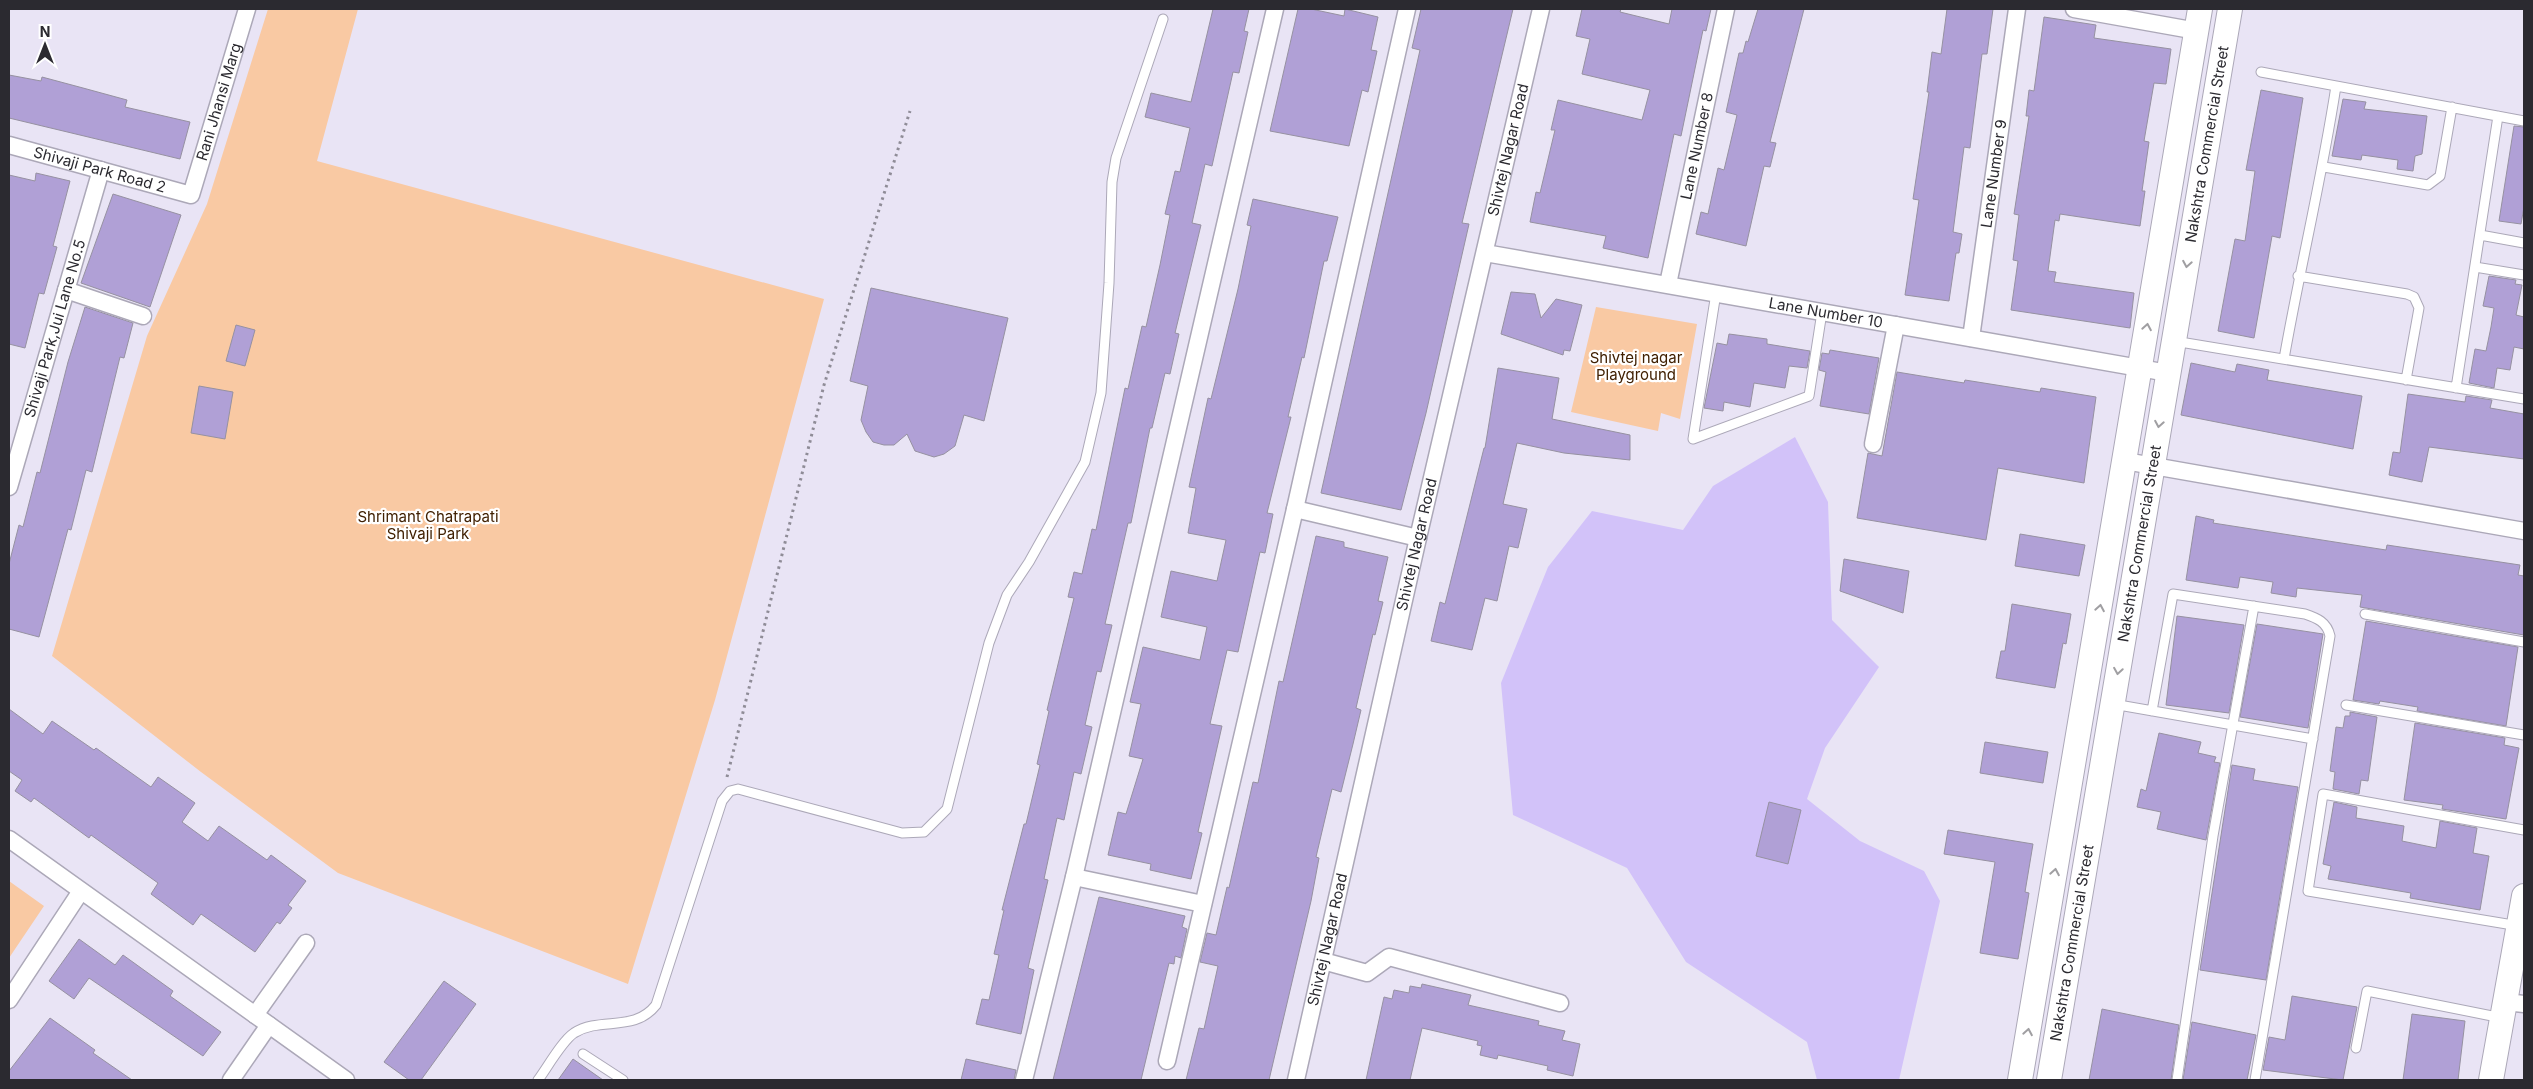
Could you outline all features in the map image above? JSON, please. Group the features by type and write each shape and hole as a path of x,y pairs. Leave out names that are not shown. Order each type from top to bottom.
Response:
{"street":[{"name":"Rani Jhansi Marg","path":"191,195 247,9"},
{"path":"1024,1080 1074,877 1275,9"},
{"path":"1167,1061 1295,509 1407,9"},
{"name":"Shivtej Nagar Road","path":"1296,1080 1540,9"},
{"name":"Lane Number 8","path":"1668,284 1726,9"},
{"name":"Lane Number 9","path":"1970,338 2017,9"},
{"path":"2074,9 2199,20"},
{"name":"Nakshtra Commercial Street","path":"2049,1080 2230,9"},
{"name":"Nakshtra Commercial Street","path":"2020,1080 2199,20"},
{"name":"Shivaji Park Road 2","path":"9,145 191,195"},
{"name":"Shivaji Park,Jui Lane No.5","path":"9,487 101,170"},
{"name":"Lane Number 10","path":"1485,253 1716,292 2168,373"},
{"path":"66,290 143,316"},
{"path":"1873,444 1896,325"},
{"path":"2125,461 2524,531"},
{"path":"1295,509 1418,538"},
{"path":"9,839 346,1080"},
{"path":"1074,877 1203,904"},
{"path":"9,1000 81,891"},
{"path":"2491,1080 2511,1008 2519,926 2524,896"},
{"path":"255,1015 306,943"},
{"path":"1323,961 1367,973 1389,957 1560,1003"},
{"path":"231,1080 269,1025"}],"lane":[{"path":"538,1080 572,1035 582,1029 604,1024 637,1021 648,1015 656,1005 719,809 730,791 738,789 902,833 924,832 947,809 989,643 1007,595 1029,562 1086,462 1101,393 1108,292 1112,182 1116,158 1163,19"},
{"path":"2262,72 2524,120"},
{"path":"2284,359 2298,276 2324,167 2336,86"},
{"path":"2324,167 2428,185 2440,176 2452,107"},
{"path":"2456,388 2498,116"},
{"path":"2480,235 2524,243"},
{"path":"2475,267 2524,275"},
{"path":"2298,276 2407,294 2414,297 2420,308 2406,380"},
{"path":"1716,292 1693,439 1809,396 1822,312"},
{"path":"2173,341 2524,399"},
{"path":"2152,711 2173,594 2305,614 2317,618 2328,627 2330,636 2255,1080"},
{"path":"2177,1080 2213,836 2254,606"},
{"path":"2365,614 2524,642"},
{"path":"2112,704 2313,739"},
{"path":"2346,705 2524,735"},
{"path":"2519,926 2308,891 2323,794 2524,830"},
{"path":"2356,1048 2367,991 2511,1008"},
{"path":"583,1054 623,1080"}],"path":[{"path":"719,809 824,385 910,111"}],"green space":[{"name":"Shrimant Chatrapati Shivaji Park","path":"268,9 358,9 317,161 824,299 715,700 628,984 338,873 201,772 52,656 147,336 207,204"},
{"name":"Shivtej nagar Playground","path":"1596,307 1697,324 1680,419 1661,413 1658,431 1571,412"},
{"path":"9,881 44,906 9,958"}],"shaded area":[{"path":"1795,437 1828,502 1832,620 1879,667 1825,748 1807,799 1860,841 1924,871 1940,901 1899,1080 1817,1080 1807,1042 1686,962 1627,868 1513,815 1501,683 1548,567 1592,511 1683,530 1713,486"}],"building":[{"path":"1213,9 1249,9 1244,31 1248,32 1239,73 1233,72 1212,166 1205,164 1192,223 1201,225 1175,333 1179,334 1170,374 1165,373 1152,428 1150,428 1131,523 1128,523 1105,624 1112,625 1101,672 1097,671 1085,725 1092,727 1081,774 1074,772 1064,820 1057,818 1044,879 1048,880 1028,968 1034,970 1021,1034 976,1024 982,999 989,1000 999,955 994,954 1004,910 1002,910 1040,765 1037,764 1049,711 1047,710 1074,598 1068,597 1074,572 1082,574 1092,529 1096,530 1125,388 1128,389 1142,326 1146,327 1160,265 1170,215 1165,214 1175,171 1180,172 1190,128 1145,117 1151,93 1191,102"},
{"path":"1298,9 1311,9 1344,16 1345,9 1378,17 1371,50 1377,51 1368,92 1362,90 1349,146 1270,131"},
{"path":"1421,9 1513,9 1462,223 1469,224 1426,413 1401,510 1321,493 1420,50 1412,48"},
{"path":"1582,9 1621,9 1620,12 1669,24 1672,9 1711,9 1706,31 1703,30 1681,136 1674,134 1648,258 1603,248 1606,236 1530,222 1536,192 1540,193 1555,130 1551,130 1558,100 1642,120 1650,90 1582,74 1590,39 1576,36"},
{"path":"1758,9 1804,9 1770,142 1776,143 1770,167 1764,166 1746,246 1696,234 1701,212 1708,214 1718,168 1724,170 1737,115 1726,112 1739,53 1743,53 1746,41 1748,42"},
{"path":"1947,9 1993,9 1987,54 1982,54 1970,148 1964,147 1953,232 1962,234 1959,253 1956,253 1949,301 1905,295 1919,200 1913,199 1929,92 1927,92 1932,52 1941,54"},
{"path":"2044,17 2096,25 2094,38 2171,49 2166,84 2154,83 2144,141 2149,142 2142,191 2145,191 2140,226 2060,214 2059,221 2055,220 2048,271 2056,272 2054,282 2134,293 2130,328 2011,310 2018,261 2013,260 2019,215 2014,214 2029,116 2026,116 2029,90 2034,91"},
{"path":"9,75 41,81 42,77 127,100 125,107 190,122 180,159 9,118"},
{"path":"2261,90 2303,98 2280,238 2272,236 2254,338 2218,331 2235,239 2245,241 2255,171 2246,170"},
{"path":"2343,99 2366,102 2364,109 2427,116 2422,154 2415,156 2413,171 2397,169 2398,160 2362,155 2361,160 2332,156"},
{"path":"2514,126 2524,127 2524,207 2521,224 2499,221"},
{"path":"36,173 70,181 53,246 57,247 44,294 39,293 25,348 9,344 9,175 35,181"},
{"path":"113,194 181,215 150,307 81,283"},
{"path":"1253,199 1338,217 1327,261 1324,261 1304,358 1302,357 1288,417 1291,417 1267,513 1273,514 1265,553 1260,552 1238,652 1227,650 1210,724 1222,726 1198,832 1202,833 1191,879 1150,870 1151,864 1108,855 1118,812 1126,814 1143,759 1129,756 1141,704 1130,702 1143,647 1200,660 1207,627 1161,617 1171,571 1217,581 1226,540 1188,533 1196,488 1189,487 1208,398 1211,399 1238,289 1251,226 1247,225"},
{"path":"2489,276 2516,280 2515,284 2522,285 2516,315 2524,317 2524,349 2514,347 2510,370 2497,368 2494,388 2469,383 2475,349 2486,351 2491,327 2494,308 2483,306"},
{"path":"871,288 1008,318 984,421 964,415 955,446 944,454 934,457 915,451 907,434 894,445 884,445 873,442 866,432 861,420 868,386 850,381"},
{"path":"1511,292 1535,294 1541,318 1556,299 1582,305 1570,351 1564,350 1563,355 1501,334"},
{"path":"85,307 133,323 124,358 120,357 92,472 86,470 71,530 68,529 39,637 9,629 9,564 19,525 23,527 37,472 40,473 68,362"},
{"path":"236,325 255,330 245,366 226,361"},
{"path":"1729,334 1767,339 1767,344 1810,351 1807,368 1789,366 1785,388 1754,383 1750,407 1724,402 1723,411 1704,408 1717,343 1727,345"},
{"path":"1830,350 1879,358 1869,414 1820,406 1826,372 1819,370 1822,353 1829,354"},
{"path":"2191,363 2235,372 2237,364 2269,370 2267,380 2362,396 2353,449 2181,415"},
{"path":"1498,368 1559,378 1552,419 1630,435 1630,460 1564,453 1517,443 1503,504 1527,509 1518,548 1509,546 1497,601 1485,598 1472,650 1431,641 1440,602 1445,604 1485,448"},
{"path":"1897,372 1964,383 1965,380 2040,392 2041,388 2096,397 2084,483 1998,468 1986,540 1857,518 1868,453 1882,456"},
{"path":"199,386 233,392 225,439 191,433"},
{"path":"2408,394 2465,402 2466,396 2492,400 2490,408 2524,414 2524,459 2429,447 2422,482 2389,475 2393,452 2400,453"},
{"path":"2196,516 2214,520 2213,523 2386,550 2387,545 2520,565 2518,575 2524,576 2524,635 2360,607 2362,595 2297,588 2296,597 2271,593 2273,582 2240,577 2238,588 2186,580"},
{"path":"2020,534 2085,545 2079,576 2015,566"},
{"path":"1316,536 1344,542 1344,547 1388,557 1378,601 1383,602 1375,635 1373,634 1356,708 1361,710 1353,744 1341,792 1332,789 1316,857 1319,858 1311,901 1269,1080 1186,1080 1199,1028 1204,1029 1218,966 1200,962 1207,933 1216,935 1227,887 1229,888 1253,782 1258,783 1279,681 1283,682"},
{"path":"1844,559 1909,571 1903,613 1840,591"},
{"path":"2012,604 2071,614 2066,644 2063,643 2055,688 1996,678 2001,651 2005,651"},
{"path":"2177,616 2244,625 2229,713 2166,705"},
{"path":"2366,621 2518,647 2506,726 2417,711 2418,707 2380,701 2379,704 2353,700"},
{"path":"2257,624 2323,634 2308,728 2240,717"},
{"path":"9,709 43,734 52,721 94,750 96,748 151,787 158,777 195,803 182,822 208,841 219,826 267,860 271,855 306,881 288,905 292,908 280,924 277,922 255,952 201,914 193,925 151,894 158,883 91,835 89,838 34,798 31,802 15,791 22,780 9,771"},
{"path":"2350,712 2377,717 2368,781 2361,780 2359,794 2333,789 2335,772 2330,771 2336,727 2343,728 2345,716 2350,716"},
{"path":"2415,723 2505,738 2504,745 2519,748 2506,819 2442,809 2443,805 2404,800"},
{"path":"2159,733 2201,742 2198,753 2216,757 2214,762 2220,763 2206,840 2157,829 2161,812 2137,807 2141,789 2146,791"},
{"path":"1985,742 2048,752 2043,783 1980,773"},
{"path":"2232,765 2255,769 2253,780 2298,787 2266,980 2200,970"},
{"path":"1769,802 1801,810 1788,864 1756,856"},
{"path":"2334,802 2357,807 2356,818 2404,826 2402,841 2436,848 2440,821 2477,828 2473,853 2489,856 2480,910 2410,898 2411,893 2328,879 2331,866 2323,864"},
{"path":"1948,830 2033,844 2025,892 2029,893 2018,959 1980,953 1995,862 1944,854"},
{"path":"1099,897 1185,916 1182,927 1187,929 1181,958 1175,956 1174,964 1169,963 1141,1080 1053,1080"},
{"path":"79,939 115,965 123,955 173,991 170,996 221,1032 203,1056 89,978 74,999 49,981"},
{"path":"444,981 476,1004 421,1080 409,1080 384,1062"},
{"path":"1422,984 1471,995 1468,1005 1539,1021 1538,1025 1565,1031 1562,1040 1580,1044 1573,1076 1547,1070 1548,1066 1498,1055 1497,1059 1480,1055 1482,1046 1477,1045 1478,1041 1422,1028 1410,1080 1366,1080 1384,997 1392,999 1394,990 1409,993 1410,986 1421,988"},
{"path":"2292,996 2357,1007 2343,1080 2263,1070 2269,1037 2285,1040"},
{"path":"2102,1009 2179,1025 2171,1080 2089,1080"},
{"path":"2412,1014 2465,1021 2458,1080 2403,1080"},
{"path":"50,1018 95,1050 93,1053 132,1080 9,1080 9,1071"},
{"path":"2192,1022 2256,1035 2247,1080 2183,1080"},
{"path":"573,1059 603,1080 558,1080"},
{"path":"966,1059 1016,1070 1014,1080 961,1080"}]}
